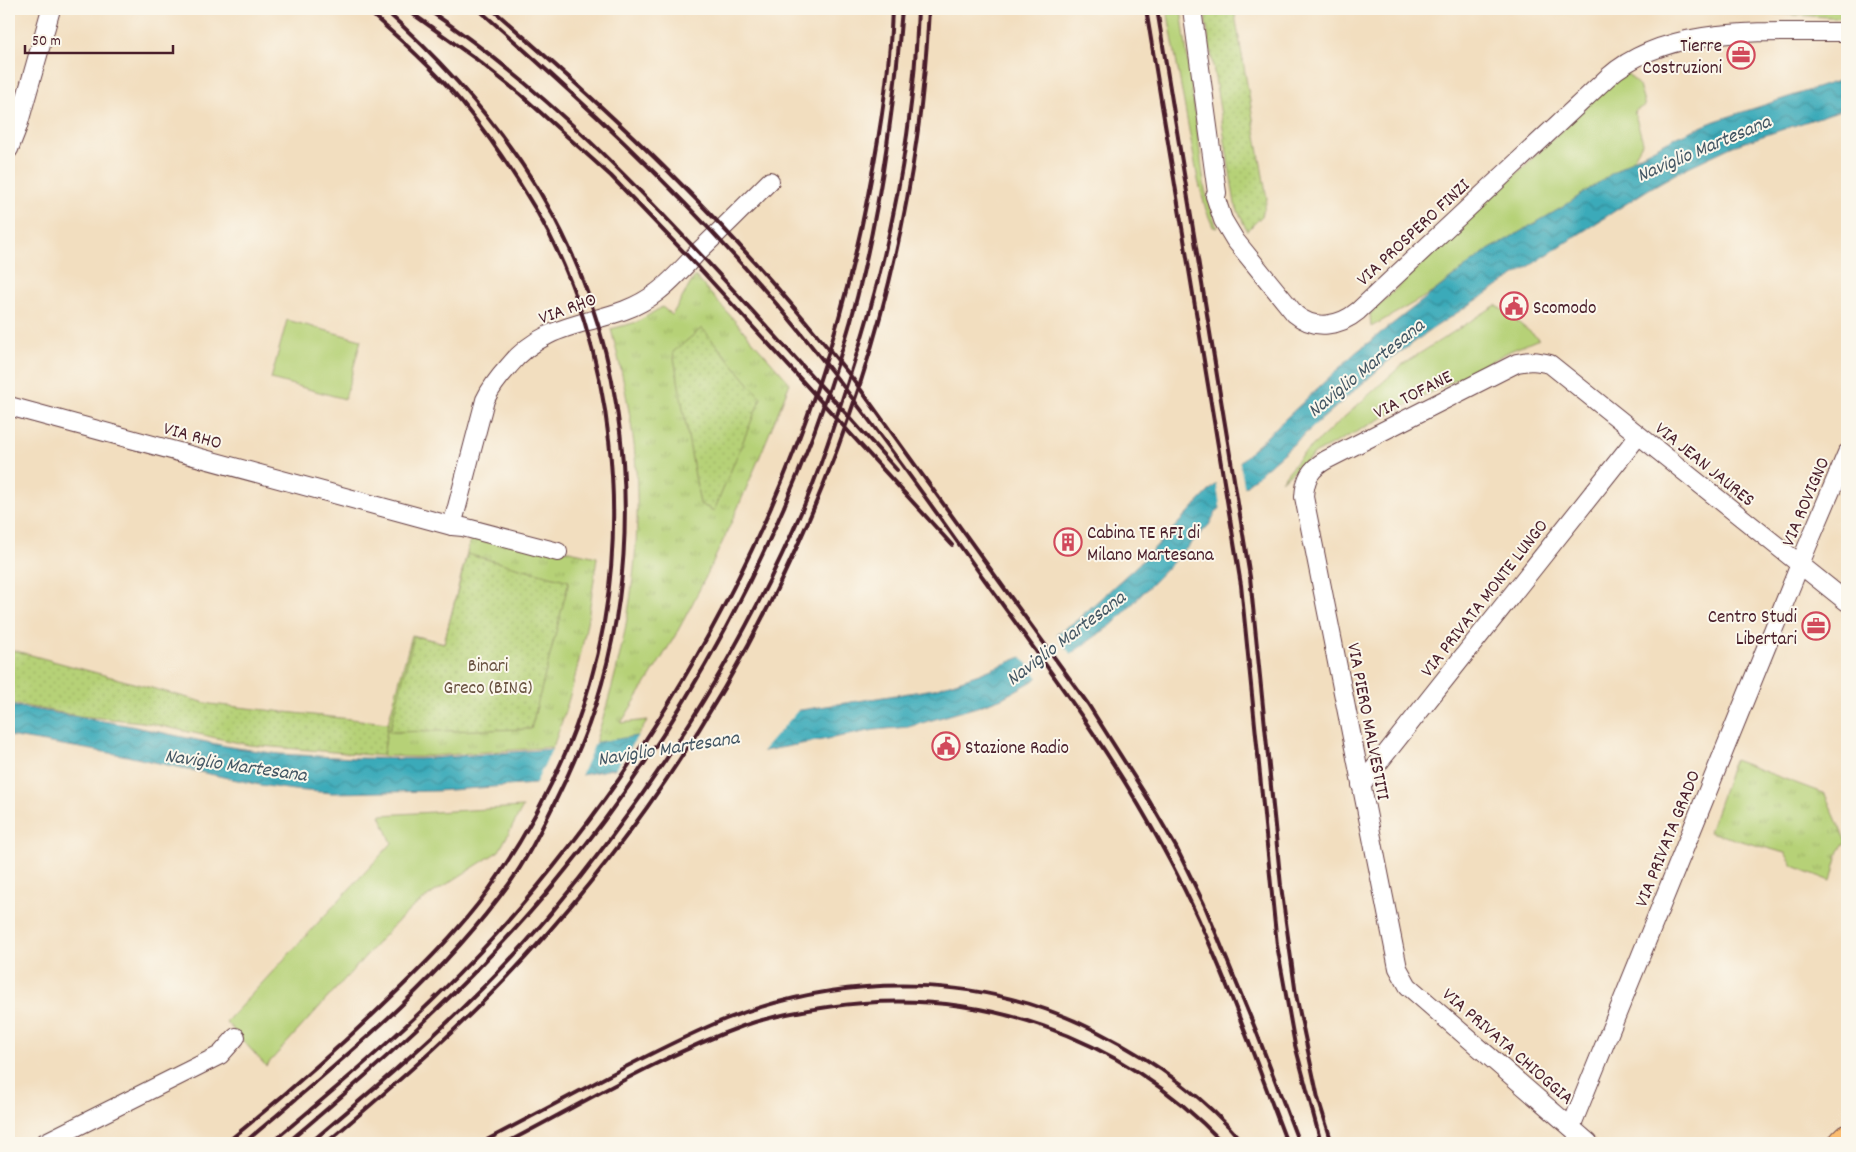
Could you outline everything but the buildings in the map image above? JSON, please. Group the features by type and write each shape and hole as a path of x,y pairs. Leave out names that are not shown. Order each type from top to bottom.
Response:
{"main road":[{"path":"1843,1143 1847,1139"}],"street":[{"path":"9,146 18,126 50,9"},
{"name":"VIA PROSPERO FINZI","path":"1192,9 1217,193 1215,196 1223,220 1234,240 1299,318 1322,325 1338,323 1352,316 1622,65 1671,44 1712,36 1752,33 1847,32"},
{"name":"VIA RHO","path":"452,526 485,400 491,389 513,361 528,346 547,334 622,311 656,293 770,181"},
{"name":"VIA TOFANE","path":"1310,473 1316,466 1326,460 1517,363 1530,360 1538,361"},
{"name":"VIA JEAN JAURES","path":"1538,361 1550,364 1847,602"},
{"name":"VIA RHO","path":"9,406 452,526 463,527 558,552"},
{"name":"VIA PRIVATA MONTE LUNGO","path":"1361,785 1638,436"},
{"name":"VIA ROVIGNO","path":"1800,565 1847,453"},
{"name":"VIA PIERO MALVESTITI","path":"1310,473 1306,479 1304,497 1398,968 1402,977"},
{"name":"VIA PRIVATA GRADO","path":"1571,1127 1800,565"},
{"name":"VIA PRIVATA CHIOGGIA","path":"1402,977 1408,986 1589,1143"},
{"path":"44,1143 220,1055 236,1037"}],"green space":[{"path":"1167,9 1181,9 1205,190 1217,228 1213,227 1206,210 1198,180"},
{"path":"1204,9 1234,9 1267,199 1262,216 1247,231 1235,204"},
{"path":"1751,9 1847,9 1847,18 1756,13"},
{"path":"1627,73 1639,86 1645,106 1634,111 1643,142 1633,159 1563,207 1485,252 1433,292 1371,327 1370,314 1605,89"},
{"path":"695,276 790,383 750,479 707,574 675,636 621,723 648,720 637,737 595,743 616,670 631,596 637,521 637,483 632,430 611,329 637,322 662,307 672,315"},
{"path":"1496,305 1539,339 1510,351 1316,453 1281,481 1299,458 1403,364"},
{"path":"287,320 361,340 345,399 271,379"},
{"path":"702,328 761,398 714,511 700,504 673,352"},
{"name":"Binari Greco (BING)","path":"471,537 565,550 597,557 581,654 553,747 419,757 383,756 388,723 412,635 444,643"},
{"name":"Binari Greco (BING)","path":"467,554 569,581 531,729 389,732 414,636 444,643"},
{"path":"9,649 210,704 388,723 383,756 249,745 143,722 79,716 9,703"},
{"path":"1734,760 1825,794 1846,842 1839,851 1831,881 1793,866 1785,853 1709,832"},
{"path":"523,807 499,851 412,908 391,928 266,1066 226,1022 392,843 380,815"}],"water":[{"name":"Naviglio Martesana","path":"1847,78 1847,108 1733,146 1684,169 1649,189 1432,329 1387,362 1216,512 1209,525 1113,624 1031,682 1002,698 977,707 908,727 875,730 764,751 612,769 535,784 436,791 333,793 294,790 260,785 122,755 9,736 9,705 126,725 230,747 279,754 419,759 554,749 934,689 979,674 1033,651 1077,620 1143,560 1212,488 1355,353 1485,252 1563,207 1633,159 1674,138 1715,121"}],"pier":[{"path":"1239,459 1245,490 1221,511 1216,481"},
{"path":"1055,633 1072,656 1039,679 1020,655"},
{"path":"800,708 760,754 613,772 639,734"},
{"path":"596,741 580,778 534,787 553,747"}],"railway":[{"path":"226,1143 311,1071 408,981 464,921 489,890 541,805 563,757 590,683 604,625 611,565 613,503 609,441 599,380 584,320 563,263 528,196 473,117 429,66 366,9"},
{"path":"244,1143 350,1053 418,989 481,921 516,874 534,844 562,788 593,714 614,629 622,574 625,518 623,462 617,407 605,352 590,299 569,247 552,213 532,180 488,118 438,61 384,9"},
{"path":"406,9 476,59 520,94 611,176 701,270 952,545"},
{"path":"427,9 512,72 591,142 701,255 897,470"},
{"path":"478,9 552,75 659,177 761,286 876,429 1055,678 1101,745 1144,814 1182,885 1215,957 1287,1143"},
{"path":"492,9 656,159 724,228 790,302 853,379 1088,704 1147,797 1176,847 1204,904 1255,1028 1299,1143"},
{"path":"271,1143 361,1066 447,986 501,929 568,849 629,765 684,677 734,586 777,493 814,396 845,297 877,149 889,56 892,9"},
{"path":"287,1143 358,1082 460,987 555,883 602,823 647,760 688,695 726,628 792,488 820,417 856,303 882,178 894,93 902,9"},
{"path":"310,1143 403,1063 463,1008 547,918 624,820 660,769 694,716 756,607 815,479 831,435 877,285 888,240 905,148 916,55 918,9"},
{"path":"326,1143 429,1053 526,957 610,857 686,749 753,636 810,518 856,395 892,269 916,140 929,9"},
{"path":"1146,9 1241,585 1277,945 1295,1045 1321,1143"},
{"path":"1157,9 1250,577 1281,886 1296,995 1318,1098 1332,1143"},
{"path":"481,1143 652,1053 726,1019 772,1004 818,993 865,987 913,986 960,989 1007,998 1052,1012 1096,1031 1137,1054 1176,1080 1211,1109 1243,1143"},
{"path":"506,1143 682,1051 743,1026 806,1010 883,1002 938,1003 991,1011 1042,1026 1092,1046 1139,1073 1183,1105 1223,1143"}],"place":[{"name":"Tierre Costruzioni","path":"1741,55"},
{"name":"Scomodo","path":"1514,306"},
{"name":"Cabina TE RFI di Milano Martesana","path":"1068,542"},
{"name":"Centro Studi Libertari","path":"1816,626"},
{"name":"Stazione Radio","path":"946,746"}]}
